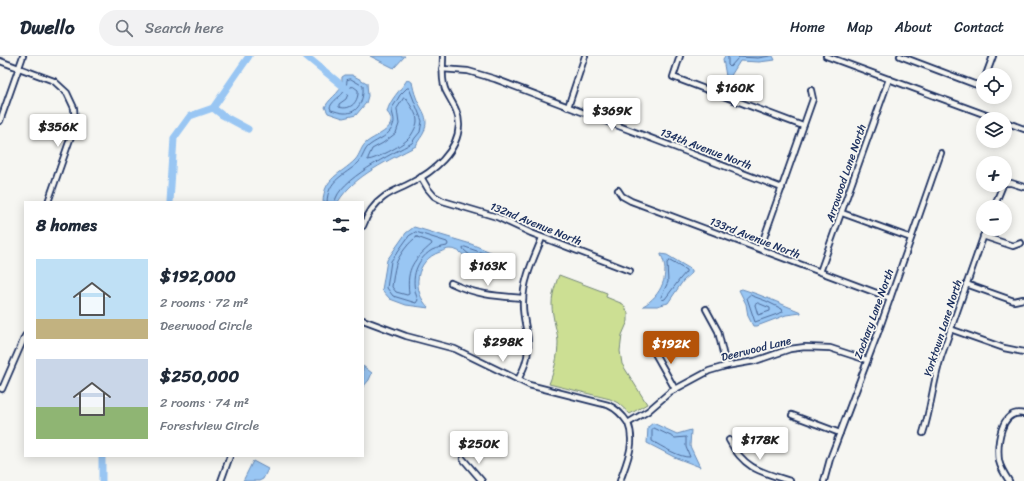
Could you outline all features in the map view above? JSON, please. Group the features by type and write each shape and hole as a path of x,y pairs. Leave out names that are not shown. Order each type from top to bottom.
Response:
{"street":[{"path":"0,121 23,56"},
{"path":"364,224 371,211 383,197 421,177 446,156 455,143 458,134 458,116 456,106 446,90 442,76 443,56"},
{"path":"568,107 585,56"},
{"path":"680,56 673,77 803,126"},
{"path":"826,56 978,112"},
{"path":"900,56 976,84"},
{"path":"989,68 993,56"},
{"path":"843,62 845,57"},
{"path":"0,61 54,81 67,93 74,108 75,125 48,201"},
{"name":"134th Avenue North","path":"442,68 480,74 782,188"},
{"name":"Arrowood Lane North","path":"820,272 889,79"},
{"path":"760,249 813,99 810,90"},
{"path":"1012,125 1024,129"},
{"name":"Zachary Lane North","path":"824,481 826,470 890,298 941,153"},
{"name":"132nd Avenue North","path":"421,177 434,196 443,201 497,217 542,238 630,271"},
{"path":"1012,183 1024,187"},
{"name":"133rd Avenue North","path":"618,190 622,196 631,201 890,298"},
{"path":"842,213 911,238"},
{"path":"983,236 1013,246 1021,243"},
{"name":"Yorktown Lane North","path":"923,433 935,376 983,236"},
{"path":"518,380 524,366 528,348 523,312 523,298 526,280 542,238"},
{"path":"451,283 472,292 485,295 523,298"},
{"path":"966,284 1014,301 1023,299"},
{"path":"706,309 718,331 726,366"},
{"path":"364,320 406,336 455,349 518,380 540,388 608,405 619,412 628,423 632,435 632,447 620,481"},
{"path":"950,329 1004,348 1024,352"},
{"path":"1,388 24,338"},
{"name":"Deerwood Lane","path":"628,423 648,411 662,398 675,389 709,371 726,366 755,361 790,349 805,347 830,348 867,360"},
{"path":"652,350 675,389"},
{"path":"1009,481 1000,463 998,449 1000,436 1005,421 1008,417 1014,413 1024,414"},
{"path":"792,415 840,433"},
{"path":"729,440 744,462 750,466 790,481"},
{"path":"221,481 230,457"},
{"path":"463,459 482,481"}],"green space":[{"path":"559,275 607,293 606,297 623,304 628,313 628,321 622,335 620,351 622,364 647,404 630,414 618,403 610,399 549,384 553,374 558,348 558,339 552,310 552,299"}],"water":[{"path":"370,56 405,56 394,68"},
{"path":"725,56 773,56 775,60 759,62 740,61 727,82 723,59"},
{"path":"345,75 352,75 367,83 368,96 366,103 356,115 343,118 328,113 325,107 339,91 342,83 342,77"},
{"path":"407,80 412,82 426,122 424,132 416,146 363,176 345,192 339,201 323,201 326,187 334,177 355,160 365,144 386,130 389,126 391,117 387,112 393,99"},
{"path":"414,227 471,244 510,262 506,267 498,270 479,269 454,249 440,252 425,262 418,277 420,293 423,301 429,308 406,305 390,299 382,290 387,260 406,233"},
{"path":"661,254 667,255 692,270 692,273 683,281 668,303 657,306 643,306 655,296 662,284 665,270"},
{"path":"742,289 801,313 786,315 757,326 753,326 748,316 746,304 739,290"},
{"path":"364,367 372,373 364,386"},
{"path":"653,423 677,434 691,430 690,446 700,467 674,457 647,443 648,427"},
{"path":"253,461 268,469 263,479 259,481 243,481"}],"waterway":[{"path":"170,201 174,138 190,116 213,108 249,56"},
{"path":"306,56 349,91"},
{"path":"213,108 222,115 248,129"},
{"path":"102,457 102,481"}]}
